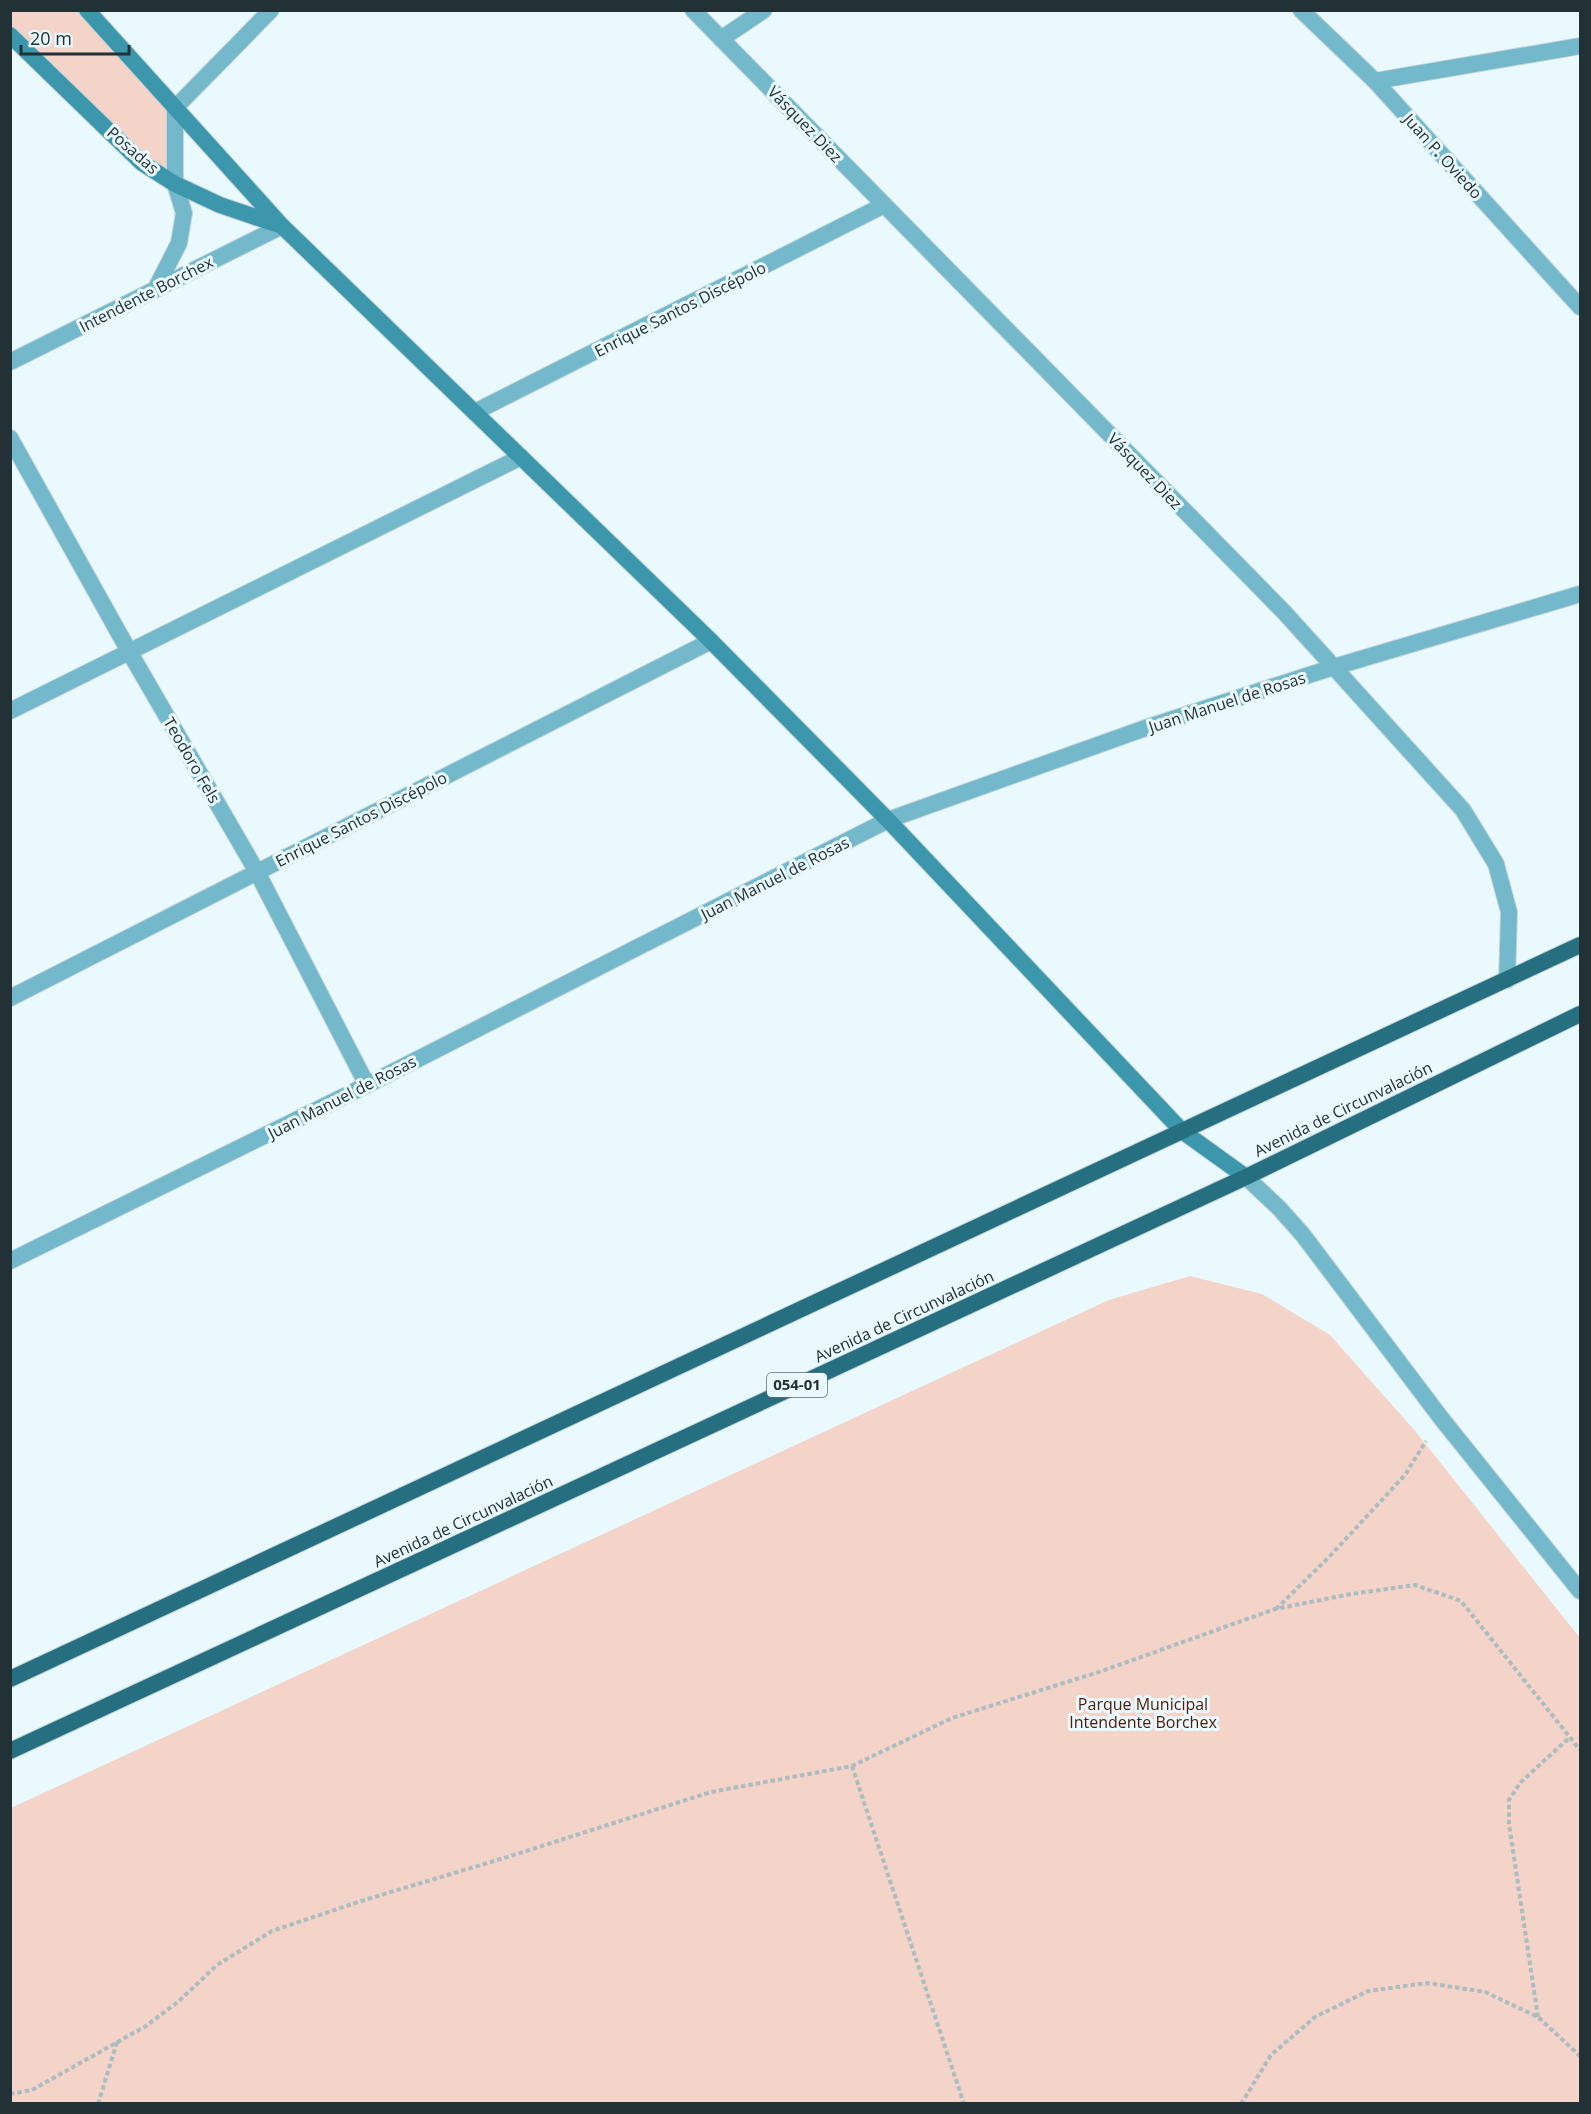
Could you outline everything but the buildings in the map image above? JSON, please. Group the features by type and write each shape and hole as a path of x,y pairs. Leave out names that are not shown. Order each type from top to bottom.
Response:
{"highway":[{"path":"10,1679 1581,945"},
{"name":"Avenida de Circunvalación","path":"10,1751 1246,1177 1581,1014"}],"main road":[{"path":"87,10 282,225 711,641 888,820 1182,1131 1246,1177"},
{"name":"Posadas","path":"10,35 142,163 175,184 220,205 282,225"}],"street":[{"path":"156,288 180,243 184,213 175,184 175,108 271,10"},
{"name":"Vásquez Diez","path":"693,10 1284,612 1463,810 1496,864 1509,912 1507,980"},
{"path":"721,39 764,10"},
{"name":"Juan P. Oviedo","path":"1301,10 1375,81 1581,307"},
{"path":"1375,81 1581,46"},
{"name":"Enrique Santos Discépolo","path":"475,412 884,205"},
{"name":"Intendente Borchex","path":"10,362 282,225"},
{"name":"Teodoro Fels","path":"10,438 130,653 257,872 367,1085"},
{"path":"10,711 521,457"},
{"name":"Juan Manuel de Rosas","path":"10,1261 367,1085 888,820 1151,726 1334,667 1581,594"},
{"name":"Enrique Santos Discépolo","path":"10,998 711,641"},
{"path":"1246,1177 1279,1208 1303,1235 1441,1418 1581,1592"}],"path":[{"path":"1275,1609 1330,1556 1405,1475 1441,1418"},
{"path":"10,2094 32,2090 146,2026 180,2001 217,1965 272,1931 711,1792 852,1766 952,1718 1102,1671 1275,1609 1415,1585 1461,1601 1581,1750"},
{"path":"1538,2017 1509,1824 1509,1800 1520,1783 1570,1737"},
{"path":"852,1766 964,2103"},
{"path":"1241,2103 1271,2055 1315,2016 1368,1991 1427,1983 1485,1992 1538,2017 1581,2056"},
{"path":"98,2103 117,2042"}],"green space":[{"path":"10,11 87,11 175,108 175,184 11,35"},
{"name":"Parque Municipal Intendente Borchex","path":"1190,1276 1262,1294 1330,1335 1416,1432 1580,1638 1580,2103 11,2103 11,1808 1109,1300"}]}
